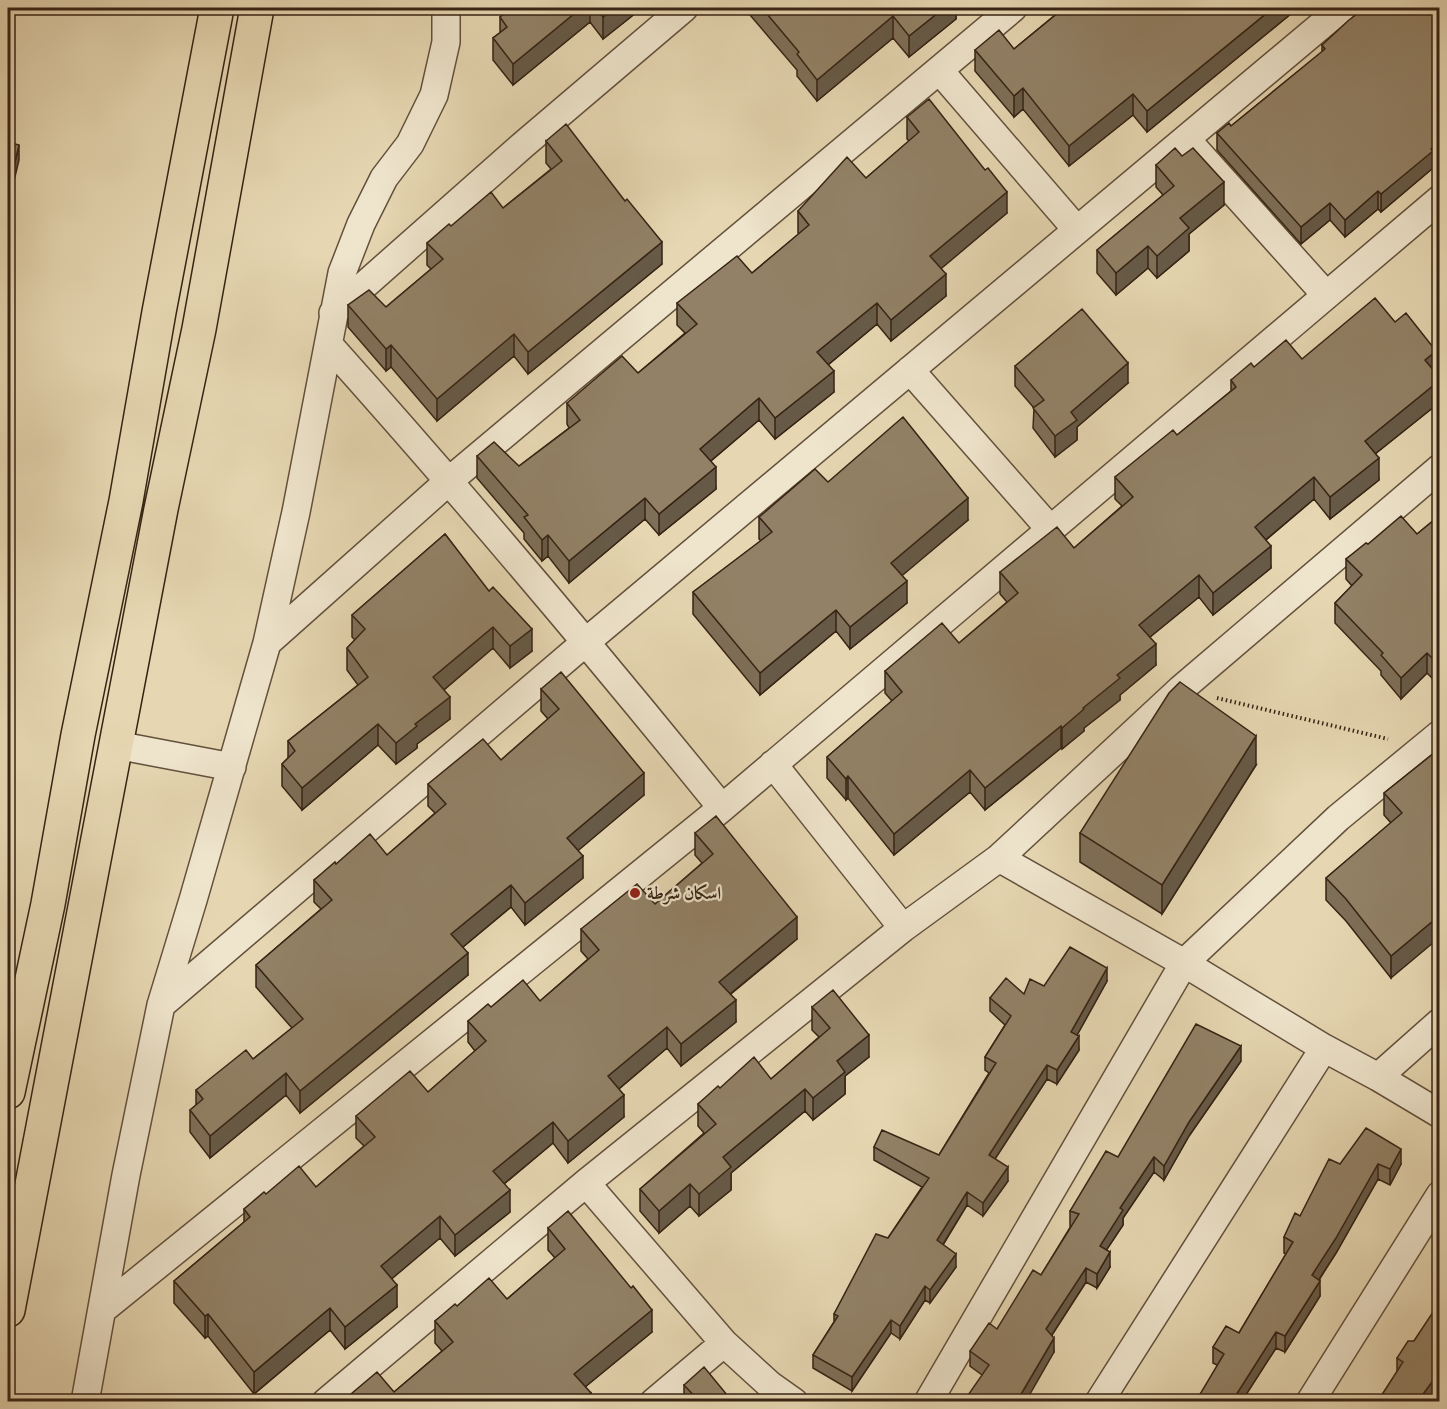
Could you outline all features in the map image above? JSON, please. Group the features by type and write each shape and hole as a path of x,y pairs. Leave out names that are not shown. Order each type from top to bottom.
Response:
{"highway":[{"path":"8,1092 48,904 78,735 126,501 159,312 217,8"},
{"path":"8,1310 161,508 199,328 257,8"}],"street":[{"path":"85,1401 161,1005 267,643 342,273 361,224 384,178 410,144 434,94 446,42 446,8"},
{"path":"333,313 523,144 684,8"},
{"path":"267,643 450,480 1013,8"},
{"path":"161,1005 587,641 1342,8"},
{"path":"939,70 1077,230"},
{"path":"1186,139 1326,295"},
{"path":"102,1310 722,808 1440,200"},
{"path":"329,345 450,480 587,641 722,808"},
{"path":"910,370 1050,529"},
{"path":"326,1401 586,1183 903,928 999,858 1181,689 1440,468"},
{"path":"928,1401 1184,963 1338,818 1432,740"},
{"path":"116,745 232,767"},
{"path":"772,764 903,928"},
{"path":"999,858 1184,963 1324,1048 1440,1114"},
{"path":"1378,1077 1440,1022"},
{"path":"1099,1401 1324,1048"},
{"path":"586,1183 724,1343 770,1384 794,1401"},
{"path":"1310,1401 1440,1195"},
{"path":"654,1401 724,1343"}],"path":[{"path":"1181,689 1432,740"}],"building":[{"path":"512,8 581,8 513,64 493,38 507,27 500,17"},
{"path":"596,8 615,8 603,17"},
{"path":"762,8 944,8 909,36 893,16 817,80 797,54 799,52"},
{"path":"1064,8 1273,8 1147,111 1133,94 1069,146 1023,88 1014,96 975,50 999,30 1014,49"},
{"path":"1365,8 1440,8 1440,142 1431,149 1433,151 1381,194 1378,191 1345,220 1330,203 1301,227 1217,133 1229,123 1231,126 1325,49 1322,45"},
{"path":"929,99 985,170 988,168 1007,192 930,256 946,274 891,320 877,303 817,352 834,371 775,418 759,398 700,449 716,467 659,514 645,498 569,561 548,535 542,540 524,517 528,515 477,456 494,442 519,466 580,420 567,403 622,356 638,373 697,324 677,303 737,256 752,273 809,225 798,211 847,157 866,178 919,132 907,117"},
{"path":"566,124 625,201 627,199 662,242 528,352 514,334 437,399 391,345 386,349 348,305 369,290 386,307 443,259 427,243 449,224 451,226 491,192 503,208 562,161 546,141"},
{"path":"8,142 19,145 8,191"},
{"path":"1175,148 1182,156 1193,148 1224,182 1180,218 1189,228 1157,256 1148,246 1116,273 1097,250 1174,186 1156,165"},
{"path":"1375,298 1395,322 1406,313 1436,351 1425,360 1440,378 1365,441 1379,458 1330,497 1314,477 1255,527 1271,546 1213,593 1199,575 1139,625 1156,644 1117,675 1120,678 1062,728 1061,726 985,788 970,770 894,834 848,776 846,779 827,757 902,692 885,671 942,623 959,643 1018,593 1000,572 1057,527 1074,548 1133,497 1115,477 1173,430 1177,435 1236,387 1231,380 1251,363 1254,367 1286,340 1302,359"},
{"path":"1082,309 1128,363 1071,412 1077,420 1055,436 1033,408 1044,400 1015,366"},
{"path":"903,417 968,498 891,563 907,581 850,627 836,610 760,673 693,592 772,532 759,517 815,469 828,482"},
{"path":"1440,515 1440,666 1427,653 1401,678 1381,655 1383,653 1335,603 1362,575 1346,559 1401,516 1417,534"},
{"path":"445,534 489,591 493,587 532,629 510,646 493,627 433,677 450,697 415,724 417,726 396,743 378,724 302,788 282,764 295,751 288,741 368,677 347,648 365,629 352,615"},
{"path":"561,672 644,773 567,838 583,856 525,903 511,885 451,934 468,953 300,1091 286,1073 210,1136 190,1110 203,1099 196,1090 246,1050 253,1059 303,1019 256,965 332,900 314,880 370,834 387,855 446,804 428,784 483,739 501,760 559,709 541,689"},
{"path":"1180,682 1256,736 1162,885 1080,833 1169,693"},
{"path":"1439,749 1440,915 1391,956 1346,899 1326,878 1402,813 1384,793"},
{"path":"716,816 797,917 719,982 736,1000 681,1044 667,1027 608,1076 624,1095 568,1141 553,1122 493,1171 510,1190 455,1235 440,1216 381,1266 397,1285 345,1327 330,1308 254,1372 208,1314 205,1316 174,1281 250,1217 244,1209 299,1166 316,1187 375,1137 356,1116 410,1071 428,1092 486,1041 468,1021 488,1004 491,1007 523,980 540,1001 599,950 581,929 637,884 655,904 713,854 695,833"},
{"path":"1070,947 1107,968 1071,1032 1079,1036 1057,1070 1047,1065 989,1155 1008,1167 983,1203 967,1192 937,1240 956,1254 930,1290 925,1286 900,1326 891,1320 852,1377 813,1355 838,1316 834,1314 876,1234 888,1238 929,1178 874,1147 882,1130 939,1155 996,1063 985,1057 1011,1016 990,998 1006,978 1024,994 1030,979 1044,986"},
{"path":"833,990 869,1035 837,1061 845,1072 813,1098 805,1089 723,1157 731,1167 699,1194 690,1184 659,1211 640,1189 716,1124 698,1104 718,1086 720,1088 754,1057 771,1079 830,1028 812,1007"},
{"path":"1196,1024 1241,1046 1189,1122 1164,1166 1154,1157 1120,1208 1123,1210 1100,1246 1110,1252 1097,1274 1086,1268 1046,1329 1054,1338 1017,1401 964,1401 989,1365 970,1351 989,1323 997,1329 1033,1270 1041,1275 1079,1214 1070,1211 1106,1151 1118,1157"},
{"path":"1366,1128 1401,1149 1390,1169 1378,1164 1312,1275 1320,1281 1285,1336 1276,1332 1236,1395 1244,1399 1243,1401 1196,1401 1224,1354 1213,1347 1226,1326 1239,1333 1293,1242 1284,1237 1295,1213 1300,1216 1329,1159 1340,1164"},
{"path":"568,1211 652,1310 574,1374 591,1393 580,1401 338,1401 343,1397 345,1399 377,1372 394,1392 453,1342 435,1321 455,1304 457,1306 489,1278 507,1299 565,1249 548,1228"},
{"path":"1439,1303 1440,1371 1418,1401 1378,1401 1403,1362 1397,1358 1408,1341 1414,1341"},
{"path":"704,1367 732,1401 699,1401 684,1385"},
{"path":"1127,1394 1145,1401 1124,1401"}],"place":[{"name":"اسكان شرطة","path":"635,893"}]}
